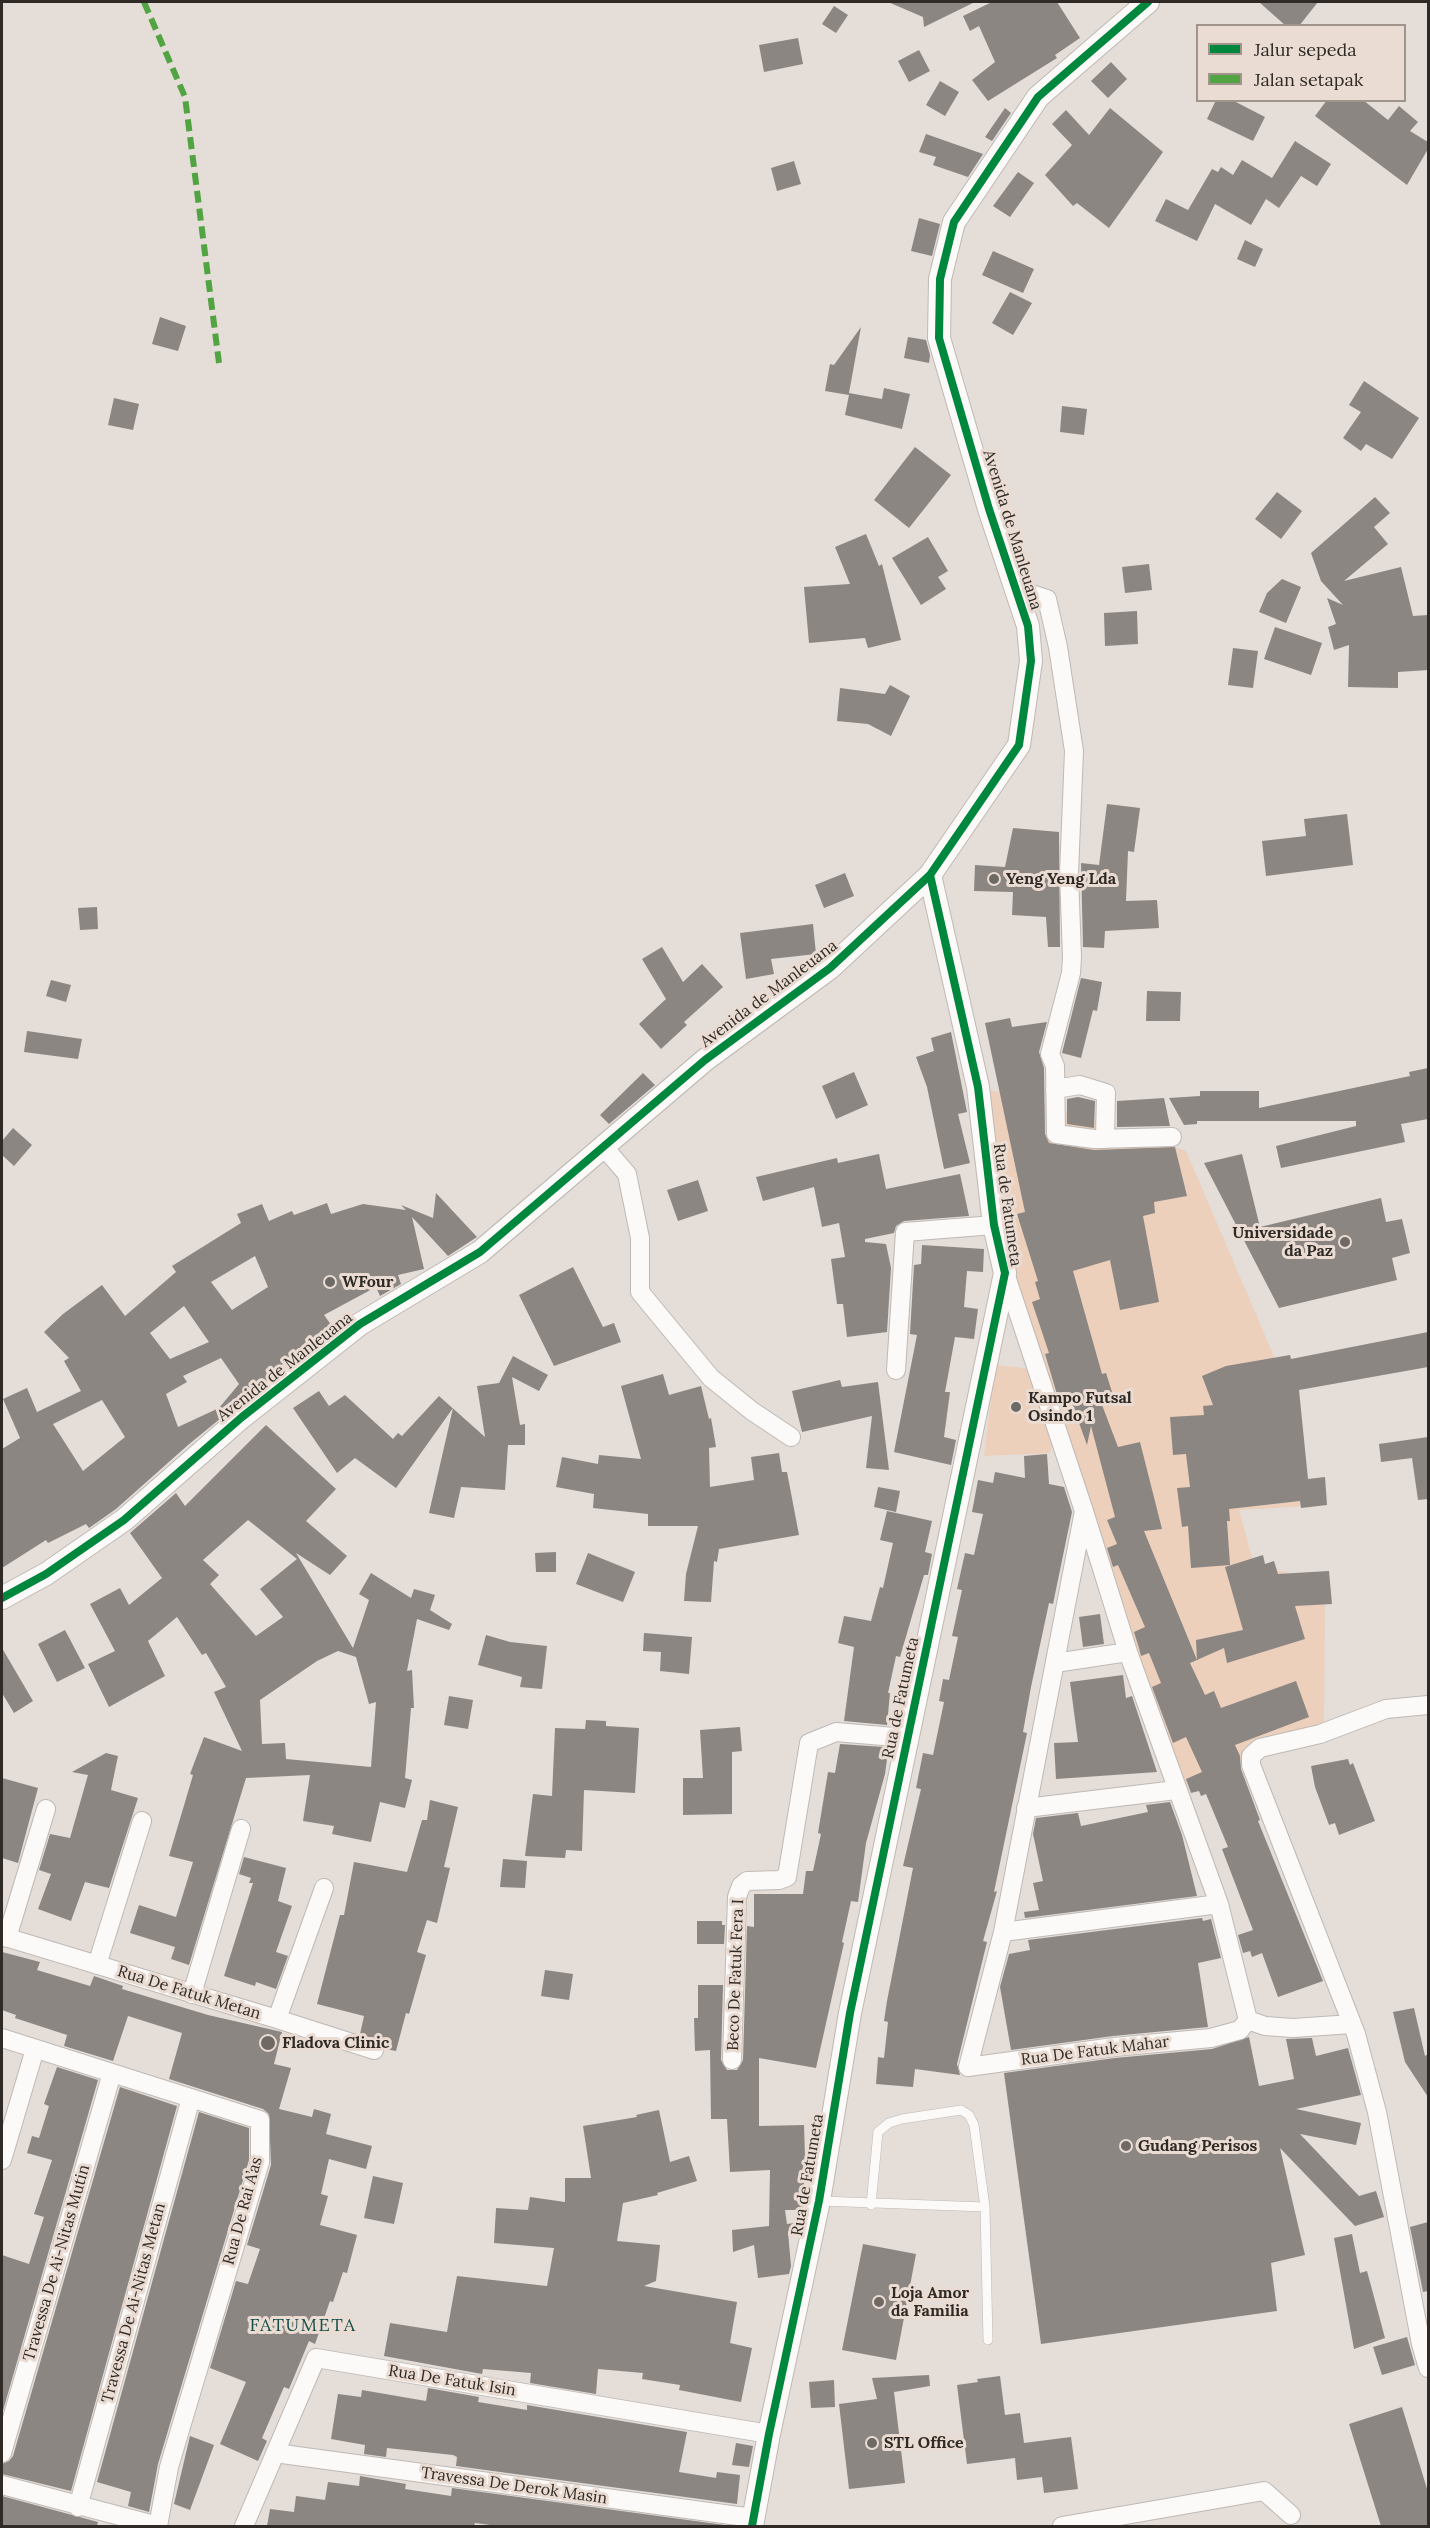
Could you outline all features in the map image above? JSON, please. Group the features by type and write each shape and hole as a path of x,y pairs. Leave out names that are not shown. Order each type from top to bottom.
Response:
{"street":[{"name":"Avenida de Manleuana","path":"2,1598 46,1574 124,1520 242,1417 360,1324 480,1252 705,1060 830,968 930,876 1019,745 1031,661 1028,626 989,510 939,338 940,279 954,222 1038,98 1148,2"},
{"path":"1016,589 1047,599 1058,647 1074,751 1069,873 1071,973 1050,1054 1056,1066 1056,1134 1105,1139 1173,1137"},
{"name":"Rua de Fatumeta","path":"752,2522 819,2201 850,2013 1005,1273 994,1225 978,1086 930,876"},
{"path":"1055,1089 1080,1085 1106,1094 1105,1139"},
{"path":"603,1146 627,1174 640,1238 640,1292 711,1378 752,1411 791,1437"},
{"path":"896,1370 905,1232 994,1225"},
{"name":"Rua De Fatuk Mahar","path":"1005,1273 1084,1511 1128,1652 1219,1904 1248,2020 1240,2030 1211,2038 968,2067 1003,1932 1084,1511"},
{"path":"1055,1663 1128,1652"},
{"path":"1428,1705 1386,1708 1320,1734 1260,1748 1251,1756 1251,1765 1352,2024 1377,2112 1421,2344 1428,2368"},
{"name":"Beco De Fatuk Fera I","path":"732,2060 737,1898 741,1886 747,1881 779,1880 787,1877 809,1743 836,1732 906,1738"},
{"path":"1026,1808 1176,1790"},
{"path":"4,1937 46,1809"},
{"path":"97,1965 142,1821"},
{"path":"192,1994 241,1829"},
{"name":"Rua De Fatuk Metan","path":"4,1937 278,2019 324,1888"},
{"path":"1003,1932 1219,1904"},
{"path":"278,2019 374,2050"},
{"path":"1248,2020 1265,2026 1293,2028 1352,2024"},
{"name":"Rua De Rai A’as","path":"2,2038 260,2120 260,2162 170,2467 158,2526"},
{"path":"2,2160 5,2138 35,2049"},
{"name":"Travessa De Ai-Nitas Mutin","path":"2,2453 112,2073"},
{"name":"Travessa De Ai-Nitas Metan","path":"78,2507 191,2098"},
{"name":"Rua De Fatuk Isin","path":"244,2526 316,2358 769,2434"},
{"name":"Travessa De Derok Masin","path":"275,2453 752,2522"},
{"path":"2,2486 158,2526"},
{"path":"1062,2526 1264,2491 1291,2515"}],"lane":[{"path":"871,2205 878,2132 889,2123 902,2119 961,2110 969,2115 974,2125 985,2207 988,2340"},
{"path":"819,2201 871,2205 985,2207"}],"shaded area":[{"path":"978,1087 1042,1103 1186,1151 1296,1408 1309,1506 1239,1510 1254,1565 1325,1581 1324,1723 1176,1790 1005,1273"},
{"name":"Kampo Futsal Osindo 1","path":"995,1365 1033,1369 1052,1445 1050,1453 984,1456"}],"building":[{"path":"888,2 975,2 924,27 923,17"},
{"path":"992,2 1057,2 1080,38 1055,55 1057,58 988,101 972,80 995,62 979,26 970,31 963,16"},
{"path":"1259,2 1318,2 1301,24 1284,24"},
{"path":"834,6 848,15 836,33 822,24"},
{"path":"798,38 803,64 764,72 759,45"},
{"path":"919,50 930,71 909,82 898,61"},
{"path":"1111,62 1127,79 1108,98 1091,81"},
{"path":"940,81 959,92 945,116 926,105"},
{"path":"1215,102 1236,102 1265,117 1253,141 1207,119"},
{"path":"1326,102 1366,102 1388,120 1399,106 1418,122 1410,131 1428,142 1428,149 1407,185 1315,116"},
{"path":"1005,108 1011,113 992,141 985,137"},
{"path":"1110,108 1163,152 1109,228 1077,203 1073,206 1045,175 1072,145 1052,124 1066,110 1089,135"},
{"path":"926,134 983,154 968,177 933,165 936,157 919,152"},
{"path":"1295,141 1331,164 1317,186 1301,176 1279,208 1266,199 1251,225 1215,204 1197,241 1155,221 1166,199 1188,210 1212,169 1218,172 1221,167 1233,175 1242,160 1272,178"},
{"path":"794,161 801,184 777,191 771,168"},
{"path":"1018,172 1034,183 1010,217 993,206"},
{"path":"919,218 940,224 932,256 911,251"},
{"path":"1245,240 1263,249 1255,267 1237,259"},
{"path":"993,251 1034,269 1023,293 982,275"},
{"path":"1010,292 1032,303 1013,335 992,323"},
{"path":"160,317 186,326 178,351 152,344"},
{"path":"861,327 849,393 882,399 884,388 910,394 902,429 845,415 849,395 825,391 830,364 834,365"},
{"path":"908,337 926,340 930,355 929,363 904,358"},
{"path":"1364,381 1419,418 1392,459 1366,444 1361,451 1343,438 1361,412 1349,405"},
{"path":"114,398 139,404 133,430 108,425"},
{"path":"1062,406 1087,409 1084,435 1060,432"},
{"path":"915,447 951,475 909,528 874,500"},
{"path":"1277,492 1302,511 1281,539 1255,519"},
{"path":"1375,497 1390,513 1374,527 1388,544 1344,581 1401,567 1413,616 1428,615 1428,670 1398,672 1398,688 1348,687 1349,645 1334,650 1328,627 1336,624 1327,598 1343,605 1321,581 1311,553"},
{"path":"866,534 879,566 882,564 901,640 868,648 865,638 809,643 804,587 850,584 835,547"},
{"path":"928,537 948,571 938,577 946,589 921,605 892,558"},
{"path":"1149,564 1152,590 1125,593 1122,567"},
{"path":"1282,579 1301,587 1286,623 1259,612 1267,593"},
{"path":"1137,611 1138,644 1105,646 1104,613"},
{"path":"1275,627 1322,643 1311,675 1264,659"},
{"path":"1233,648 1258,651 1253,688 1228,685"},
{"path":"890,685 910,696 891,736 868,724 837,721 840,688 885,694"},
{"path":"1107,804 1140,808 1134,852 1128,851 1126,901 1157,900 1159,928 1105,931 1104,948 1083,947 1081,863 1099,865"},
{"path":"1347,814 1353,865 1266,876 1262,841 1306,836 1304,819"},
{"path":"1013,828 1059,832 1060,947 1048,947 1046,917 1012,915 1013,892 974,891 975,865 1005,867"},
{"path":"845,873 854,896 824,908 815,885"},
{"path":"97,907 98,929 80,930 78,908"},
{"path":"813,924 816,954 771,959 774,974 746,979 740,933"},
{"path":"662,947 683,982 702,964 723,987 684,1022 687,1025 661,1049 639,1024 666,999 642,959"},
{"path":"1081,978 1102,982 1097,1011 1093,1010 1081,1058 1062,1053"},
{"path":"51,980 71,985 66,1002 46,996"},
{"path":"1147,991 1181,992 1180,1021 1146,1021"},
{"path":"1010,1018 1012,1027 1047,1022 1039,1052 1044,1068 1045,1134 1049,1143 1094,1150 1175,1147 1187,1196 1154,1202 1155,1213 1143,1216 1159,1302 1120,1310 1110,1260 1073,1271 1102,1374 1106,1373 1112,1392 1099,1397 1118,1447 1140,1442 1162,1529 1144,1531 1197,1660 1190,1663 1205,1695 1214,1691 1221,1708 1296,1681 1309,1717 1235,1745 1240,1756 1241,1769 1260,1820 1258,1821 1323,1981 1278,1997 1262,1953 1252,1957 1250,1951 1243,1953 1238,1935 1253,1930 1222,1849 1228,1847 1206,1794 1201,1796 1199,1791 1191,1793 1186,1779 1202,1772 1186,1737 1173,1743 1152,1687 1161,1683 1149,1653 1141,1656 1134,1632 1145,1627 1118,1565 1113,1567 1107,1548 1117,1544 1107,1520 1115,1517 1091,1426 1087,1445 1070,1398 1059,1401 1045,1354 1049,1353 1032,1302 1040,1299 1035,1282 1038,1281 1017,1214 1025,1212 985,1023"},
{"path":"27,1031 82,1039 78,1059 24,1052"},
{"path":"951,1032 967,1112 958,1114 970,1163 944,1169 927,1087 916,1057 934,1051 931,1038"},
{"path":"1428,1068 1428,1119 1401,1124 1405,1142 1281,1168 1276,1146 1356,1126 1356,1121 1197,1121 1197,1124 1184,1125 1169,1098 1200,1096 1200,1091 1259,1091 1259,1108 1410,1076 1409,1072"},
{"path":"854,1072 868,1105 836,1119 822,1086"},
{"path":"643,1073 655,1085 609,1124 600,1115"},
{"path":"1078,1097 1095,1101 1094,1128 1067,1124 1067,1099"},
{"path":"1164,1098 1170,1126 1117,1127 1117,1101"},
{"path":"13,1128 32,1145 14,1166 2,1155 2,1141"},
{"path":"879,1154 886,1189 960,1174 969,1216 904,1221 896,1226 894,1233 865,1239 865,1242 886,1244 891,1268 887,1332 847,1337 843,1304 837,1304 831,1259 845,1257 839,1223 822,1227 814,1187 763,1201 756,1177 837,1158 838,1163"},
{"path":"1242,1154 1260,1227 1381,1198 1386,1222 1402,1219 1410,1253 1392,1258 1397,1280 1279,1308 1204,1163"},
{"path":"698,1180 708,1211 678,1221 667,1190"},
{"path":"436,1193 477,1237 448,1256 412,1217 424,1269 398,1275 401,1284 380,1296 376,1287 324,1315 332,1326 279,1367 281,1369 188,1445 116,1509 89,1528 86,1524 48,1543 46,1540 2,1568 2,1449 20,1438 3,1399 27,1388 37,1412 81,1391 64,1361 69,1358 44,1332 63,1314 102,1285 125,1316 176,1272 172,1266 241,1223 237,1214 262,1204 269,1221 292,1211 294,1215 327,1203 331,1214 363,1204 406,1210 401,1205 433,1218","holes":["255,1256 268,1287 232,1310 211,1282","184,1306 209,1342 170,1359 150,1333","221,1358 239,1384 219,1408 178,1427 166,1394 187,1382 183,1376","102,1400 125,1437 83,1471 53,1424"]},
{"path":"922,1245 984,1249 983,1272 967,1271 964,1307 978,1309 974,1339 955,1337 945,1392 950,1392 944,1437 956,1440 951,1465 894,1452 917,1335 910,1334 914,1265 921,1264"},
{"path":"573,1267 603,1327 614,1323 621,1342 554,1366 519,1295"},
{"path":"1428,1332 1428,1367 1299,1390 1308,1479 1325,1477 1327,1505 1301,1508 1300,1501 1229,1509 1230,1521 1227,1521 1230,1565 1191,1568 1188,1526 1182,1527 1177,1488 1190,1487 1186,1454 1173,1455 1170,1417 1204,1415 1203,1406 1213,1405 1202,1376 1226,1366 1290,1355 1291,1359"},
{"path":"513,1356 548,1375 539,1391 512,1377 520,1425 525,1424 525,1445 508,1445 505,1490 461,1487 454,1518 429,1513 453,1408 485,1437 477,1386 499,1383"},
{"path":"663,1374 669,1395 701,1386 709,1419 711,1418 716,1447 709,1448 710,1487 754,1480 751,1457 779,1453 782,1472 787,1472 799,1535 719,1549 717,1562 714,1561 711,1602 684,1601 686,1574 698,1526 648,1526 648,1514 593,1508 594,1494 556,1487 562,1457 598,1464 599,1455 641,1459 621,1386"},
{"path":"840,1380 842,1387 878,1382 889,1470 866,1468 872,1416 802,1432 792,1391"},
{"path":"319,1391 329,1406 345,1395 393,1439 398,1433 402,1436 439,1396 453,1408 396,1488 355,1458 337,1473 293,1408"},
{"path":"266,1425 336,1489 306,1521 347,1556 330,1575 296,1553 353,1648 369,1600 359,1594 371,1573 411,1598 414,1589 435,1595 430,1610 452,1624 449,1630 417,1619 407,1671 412,1670 414,1708 411,1708 405,1778 412,1780 405,1808 380,1802 371,1842 332,1834 334,1826 303,1821 310,1775 246,1778 189,1965 171,1959 175,1947 130,1933 139,1905 176,1917 193,1862 169,1856 193,1775 190,1774 204,1737 242,1751 214,1692 226,1687 206,1653 202,1655 177,1617 148,1641 165,1676 109,1707 88,1664 115,1651 90,1604 120,1588 129,1605 162,1578 130,1533 176,1493 185,1506","holes":["248,1520 297,1559 260,1589 283,1617 256,1636 210,1584 219,1575 203,1560","338,1651 356,1657 369,1704 376,1702 371,1767 286,1759 285,1743 262,1744 260,1700 317,1661"]},
{"path":"1428,1437 1428,1499 1418,1500 1412,1458 1381,1462 1379,1444"},
{"path":"1047,1454 1049,1484 1064,1487 1072,1512 1053,1604 1049,1603 1031,1687 1023,1732 1027,1733 994,1892 997,1891 983,1941 987,1942 957,2064 960,2075 915,2069 913,2087 876,2084 878,2057 884,2058 888,2022 884,2021 887,2001 913,1868 903,1866 921,1789 916,1788 923,1753 933,1755 944,1702 939,1701 943,1679 949,1680 958,1637 952,1636 962,1590 957,1589 965,1553 974,1555 983,1514 972,1512 978,1480 993,1483 995,1472 1025,1478 1024,1456"},
{"path":"878,1487 900,1491 896,1512 874,1507"},
{"path":"887,1511 932,1521 925,1552 932,1554 928,1575 924,1575 900,1657 896,1656 888,1693 890,1693 887,1725 844,1721 854,1647 838,1643 844,1616 871,1621 880,1587 883,1588 893,1543 880,1540"},
{"path":"556,1552 556,1572 536,1572 535,1553"},
{"path":"588,1553 635,1572 623,1602 576,1584"},
{"path":"1263,1555 1265,1564 1274,1561 1278,1574 1329,1571 1332,1604 1295,1606 1305,1639 1227,1663 1224,1648 1197,1660 1196,1640 1243,1630 1225,1567"},
{"path":"1100,1614 1104,1644 1083,1647 1079,1617"},
{"path":"65,1630 85,1668 57,1682 38,1644"},
{"path":"644,1633 692,1637 689,1674 660,1671 661,1652 643,1651"},
{"path":"486,1635 510,1642 547,1646 542,1689 520,1687 522,1677 478,1665"},
{"path":"2,1648 33,1701 14,1713 2,1693"},
{"path":"1123,1675 1126,1698 1132,1696 1157,1772 1056,1779 1054,1743 1078,1742 1070,1682"},
{"path":"449,1696 473,1700 468,1729 444,1725"},
{"path":"586,1720 606,1721 606,1726 639,1728 635,1793 584,1790 582,1851 566,1850 565,1858 525,1856 533,1794 552,1796 555,1728 585,1729"},
{"path":"740,1727 742,1751 732,1752 732,1814 683,1815 683,1778 703,1778 700,1730"},
{"path":"840,1744 884,1747 884,1751 888,1752 885,1774 866,1843 858,1902 851,1901 816,2068 759,2058 759,2126 804,2125 805,2157 803,2210 785,2210 787,2224 794,2223 795,2229 788,2232 791,2266 789,2274 758,2278 754,2245 733,2252 732,2230 769,2226 770,2170 730,2172 727,2119 711,2119 710,2050 695,2051 694,2018 698,2018 698,1985 723,1985 721,2060 727,2070 737,2070 743,2060 747,1926 754,1927 754,1894 803,1894 806,1871 813,1871 821,1834 818,1833 828,1772 835,1773"},
{"path":"106,1753 118,1756 111,1790 138,1798 109,1888 85,1882 71,1921 38,1909 51,1874 39,1870 50,1834 70,1838 88,1775 72,1772"},
{"path":"1348,1759 1350,1765 1353,1763 1375,1821 1339,1835 1335,1823 1329,1825 1315,1787 1311,1766"},
{"path":"2,1778 38,1788 18,1863 2,1858"},
{"path":"430,1800 458,1807 444,1867 450,1868 437,1923 427,1920 417,1952 426,1955 396,2051 385,2049 378,2040 360,2034 364,2016 317,2004 340,1915 344,1915 354,1862 407,1872 422,1820 427,1820"},
{"path":"1170,1802 1182,1835 1197,1896 1025,1918 1024,1912 1039,1910 1033,1883 1043,1881 1033,1834 1036,1818 1078,1813 1081,1826 1148,1812 1146,1805"},
{"path":"244,1857 286,1868 278,1901 292,1906 276,1952 288,1956 276,1989 256,1982 255,1986 224,1976 253,1883 249,1883 251,1878 239,1874"},
{"path":"503,1859 527,1861 525,1888 500,1887"},
{"path":"1202,1918 1203,1921 1211,1919 1221,1958 1198,1963 1208,2027 1113,2036 1011,2050 1000,1987 1009,1954 1030,1950 1028,1940"},
{"path":"697,1921 722,1921 722,1925 725,1925 724,1944 697,1944"},
{"path":"2,1952 40,1962 37,1970 90,1986 94,1976 123,1986 122,1989 208,2015 282,2032 274,2064 291,2068 279,2109 312,2117 314,2109 331,2114 326,2134 372,2146 366,2169 329,2159 321,2194 328,2196 320,2225 357,2235 347,2273 343,2272 315,2344 309,2341 289,2389 284,2387 262,2438 267,2441 258,2461 220,2444 246,2382 210,2368 236,2281 248,2284 260,2249 247,2245 271,2165 269,2114 263,2109 169,2079 182,2033 128,2016 113,2061 64,2046 67,2035 15,2018 16,2015 2,2010"},
{"path":"545,1970 573,1974 569,2000 541,1996"},
{"path":"1414,2008 1425,2056 1428,2054 1428,2097 1405,2062 1393,2012"},
{"name":"Gudang Perisos","path":"1249,2037 1259,2086 1294,2079 1286,2039 1312,2038 1316,2056 1348,2048 1361,2095 1296,2109 1361,2123 1356,2145 1300,2134 1359,2196 1376,2191 1384,2217 1355,2226 1280,2148 1305,2255 1271,2263 1277,2311 1041,2344 1004,2073 1115,2058 1212,2049"},
{"path":"57,2067 98,2080 2,2414 2,2255 29,2264 44,2217 34,2214 52,2160 27,2153 32,2136 39,2138 49,2106 44,2104"},
{"path":"120,2087 177,2106 71,2491 2,2474 2,2464 13,2456"},
{"path":"659,2110 670,2162 689,2156 697,2181 657,2193 658,2195 623,2203 617,2241 660,2245 656,2281 644,2286 737,2302 730,2343 752,2348 741,2402 679,2390 680,2385 642,2379 643,2373 598,2369 596,2394 530,2383 531,2373 483,2369 482,2374 384,2356 390,2323 447,2332 457,2276 547,2286 554,2248 494,2243 496,2208 528,2210 530,2197 565,2202 565,2178 591,2178 583,2126 637,2117 636,2115"},
{"path":"199,2112 249,2128 249,2160 158,2464 149,2512 128,2506 131,2492 97,2482"},
{"path":"373,2176 403,2183 394,2224 364,2218"},
{"path":"1428,2222 1428,2291 1423,2292 1410,2227"},
{"path":"1352,2234 1360,2273 1367,2271 1385,2338 1354,2349 1334,2238"},
{"name":"Loja Amor da Familia","path":"863,2244 916,2254 896,2360 842,2350"},
{"path":"1407,2337 1415,2365 1382,2375 1373,2347"},
{"name":"STL Office","path":"929,2375 930,2386 894,2392 905,2483 849,2489 839,2404 877,2399 872,2378"},
{"path":"1000,2376 1005,2415 1020,2413 1024,2443 1071,2437 1078,2489 1044,2493 1042,2477 1017,2480 1015,2458 967,2464 957,2385"},
{"path":"834,2380 835,2407 811,2408 809,2382"},
{"path":"428,2388 479,2397 478,2402 527,2410 527,2405 687,2432 679,2472 716,2478 717,2472 740,2475 737,2504 456,2466 457,2457 453,2455 387,2448 386,2457 364,2454 365,2445 331,2439 338,2394 361,2397 362,2390 426,2401"},
{"path":"1402,2407 1428,2492 1428,2526 1381,2526 1349,2424"},
{"path":"190,2436 214,2445 190,2510 174,2504"},
{"path":"736,2443 753,2446 749,2467 732,2465"},
{"path":"360,2476 406,2484 405,2489 451,2496 452,2488 732,2526 498,2526 475,2523 474,2526 267,2526 270,2509 294,2512 296,2496 325,2500 328,2482 359,2486"},
{"path":"2,2496 98,2522 97,2526 2,2526"}],"marked path":[{"path":"144,2 185,97 219,363"}],"cycle path":[{"path":"2,1598 46,1574 124,1520 242,1417 360,1324 480,1252 705,1060 830,968 930,875 1019,745 1031,661 1028,626 989,509 939,338 940,279 954,222 1038,97 1148,2"},
{"path":"752,2526 769,2434 819,2201 850,2013 1005,1273 994,1225 978,1087 930,875"}],"place":[{"name":"Yeng Yeng Lda","path":"994,879"},
{"name":"Universidade da Paz","path":"1345,1242"},
{"name":"WFour","path":"330,1282"},
{"name":"Kampo Futsal Osindo 1","path":"1016,1407"},
{"name":"Fladova Clinic","path":"268,2043"},
{"name":"Gudang Perisos","path":"1126,2146"},
{"name":"Loja Amor da Familia","path":"879,2302"},
{"name":"STL Office","path":"872,2443"}],"district":[{"name":"FATUMETA","path":"303,2326"}]}
